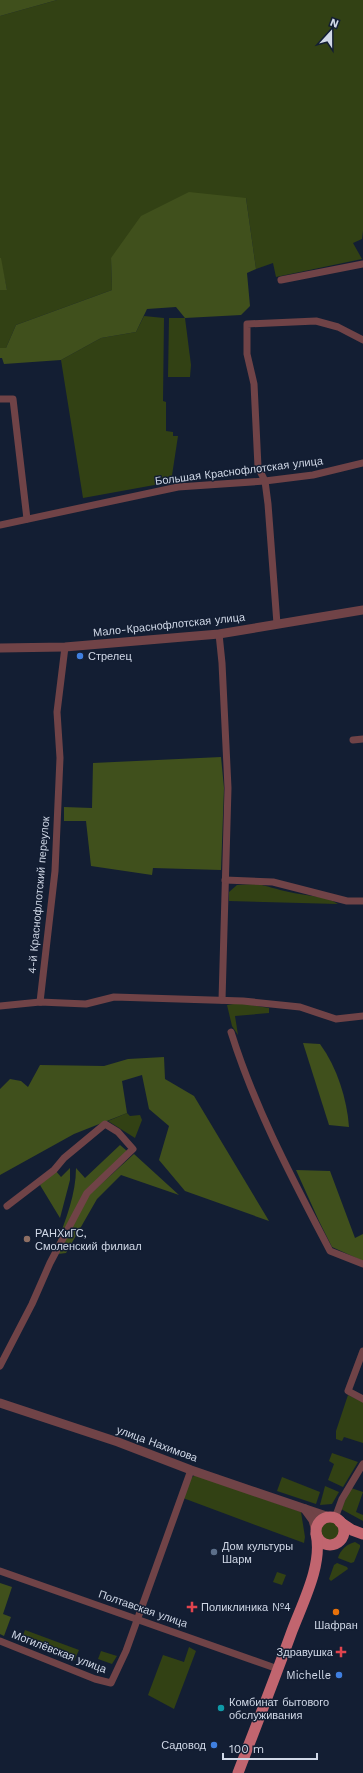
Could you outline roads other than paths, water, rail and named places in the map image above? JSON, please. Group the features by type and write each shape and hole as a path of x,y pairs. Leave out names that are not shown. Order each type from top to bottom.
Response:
{"main road":[{"path":"334,1519 344,1528 343,1534 338,1543"},
{"path":"238,1773 313,1574 318,1550 316,1533 318,1524 321,1520 334,1519 346,1527 363,1535"},
{"path":"316,1533 322,1543 327,1545 338,1543"},
{"path":"313,1574 325,1553 350,1535 363,1535"}],"street":[{"path":"282,280 363,264"},
{"path":"277,624 268,504 265,481 258,467 254,384 247,354 248,324 316,321 338,327 363,340"},
{"path":"0,399 13,399 26,519"},
{"name":"Большая Краснофлотская улица","path":"0,525 178,487 265,481 313,475 363,463"},
{"name":"Мало-Краснофлотская улица","path":"0,648 65,647 219,634 363,610"},
{"path":"219,634 222,663 228,788 222,1000"},
{"name":"4-й Краснофлотский переулок","path":"40,1002 55,870 60,758 57,712 65,647"},
{"path":"353,740 363,739"},
{"path":"225,880 273,882 347,901 363,901"},
{"path":"0,1006 40,1002 86,1004 114,996 243,1001 300,1007 336,1019 363,1016"},
{"path":"231,1032 253,1091 279,1153 330,1251 363,1264"},
{"path":"0,1366 32,1304 50,1263 87,1193 133,1149 118,1132 105,1124 64,1158 54,1170 7,1206"},
{"path":"363,1351 348,1391 363,1399"},
{"name":"улица Нахимова","path":"0,1403 118,1442 191,1470 334,1519"},
{"path":"334,1519 342,1499 363,1464"},
{"path":"138,1619 191,1470"},
{"path":"305,1509 313,1520 316,1533"},
{"name":"Полтавская улица","path":"0,1571 278,1669"},
{"name":"Могилёвская улица","path":"0,1641 95,1679 111,1683 126,1651 138,1619"}],"place":[{"name":"Стрелец","path":"80,656"},
{"name":"РАНХиГС, Смоленский филиал","path":"27,1239"},
{"name":"Дом культуры Шарм","path":"214,1552"},
{"name":"Поликлиника №4","path":"192,1607"},
{"name":"Шафран","path":"336,1612"},
{"name":"Здравушка","path":"341,1652"},
{"name":"Michelle","path":"339,1675"},
{"name":"Комбинат бытового обслуживания","path":"221,1708"},
{"name":"Садовод","path":"214,1745"}]}
